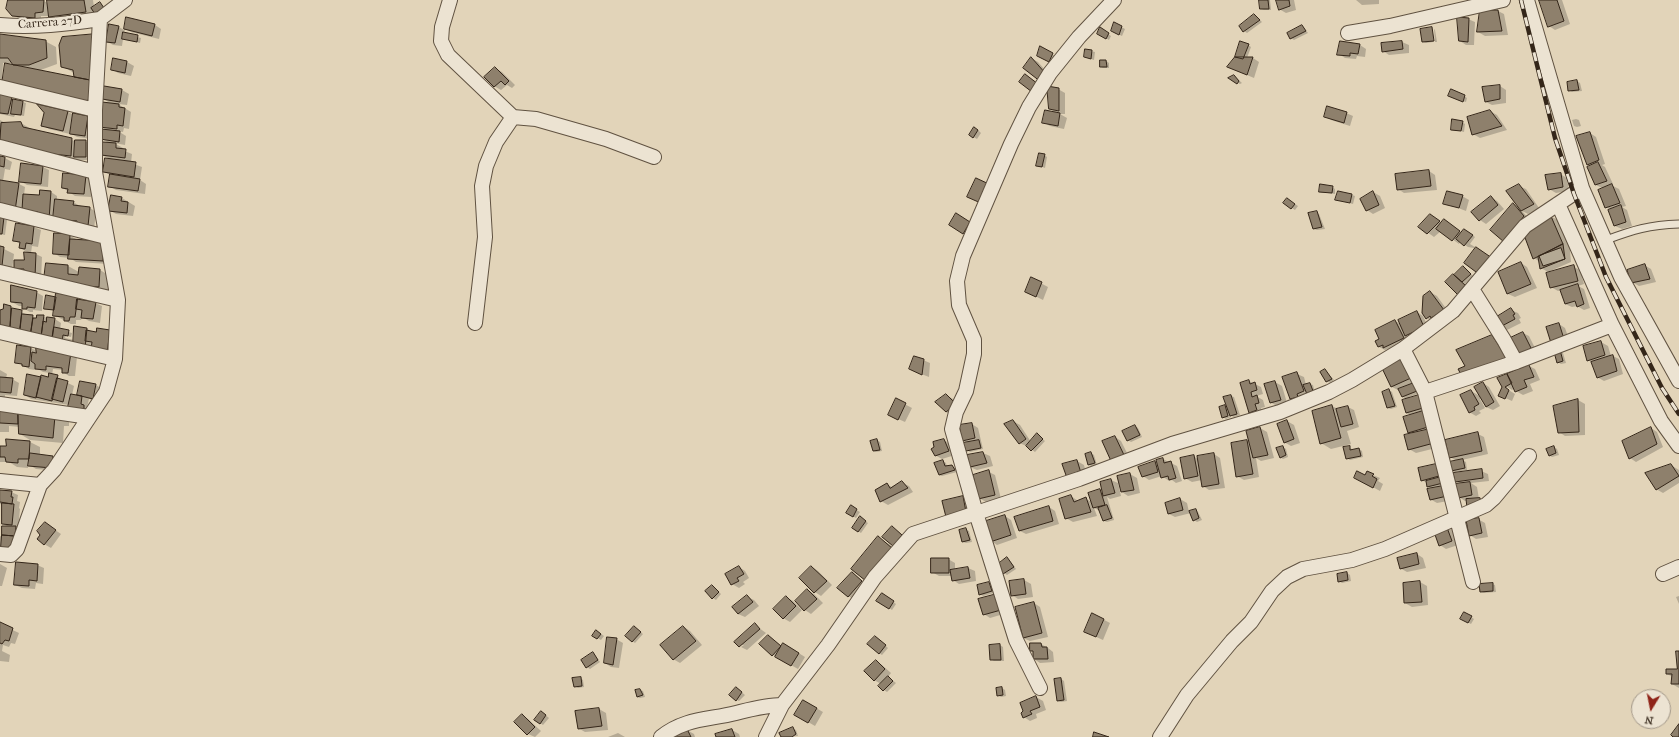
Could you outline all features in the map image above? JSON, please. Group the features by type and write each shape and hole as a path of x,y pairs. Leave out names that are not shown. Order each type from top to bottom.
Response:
{"street":[{"path":"0,554 12,555 17,550 40,485 54,470 106,392 115,359 118,300 95,172 95,110 100,19 125,0"},
{"path":"450,0 442,28 441,41 448,55 513,117 536,120 606,139 654,158"},
{"path":"1040,688 1016,640 976,513 952,428 956,412 966,391 974,354 974,340 960,305 957,281 963,256 1011,144 1029,107 1050,73 1079,37 1114,0"},
{"path":"1348,33 1390,26 1503,0"},
{"path":"1527,0 1582,188 1606,240 1621,278 1679,381"},
{"name":"Carrera 27D","path":"0,24 17,26 58,25 100,19"},
{"path":"0,87 95,110"},
{"path":"475,323 485,237 482,186 486,166 496,142 513,117"},
{"path":"0,147 95,172"},
{"path":"766,737 782,705 828,645 875,577 913,534 1079,479 1172,444 1280,412 1352,380 1403,349 1453,311 1526,226 1582,188"},
{"path":"1558,204 1612,325 1661,421 1679,446"},
{"path":"0,210 106,237"},
{"path":"0,272 118,300"},
{"path":"1472,289 1516,362"},
{"path":"1425,392 1516,362 1612,325"},
{"path":"0,332 115,359"},
{"path":"1403,349 1425,392 1473,582"},
{"path":"0,404 89,417"},
{"path":"1160,737 1187,695 1232,641 1250,622 1272,591 1287,578 1303,569 1352,560 1385,549 1486,505 1494,498 1529,456"},
{"path":"0,481 40,485"},
{"path":"1663,574 1679,568"},
{"path":"660,737 674,728 696,720 736,713 767,705 782,705"}],"lane":[{"path":"1606,240 1637,229 1657,224 1679,224"}],"building":[{"path":"8,0 44,0 43,12 35,13 35,18 12,16 6,9"},
{"path":"47,0 84,0 86,12 49,17"},
{"path":"1259,0 1268,0 1269,9 1260,9"},
{"path":"1276,0 1289,0 1290,6 1279,10"},
{"path":"1539,0 1557,0 1564,21 1548,27"},
{"path":"100,2 104,8 95,14 91,8"},
{"path":"1480,10 1498,10 1502,31 1477,32"},
{"path":"1254,14 1260,20 1243,32 1239,26"},
{"path":"126,17 155,24 152,36 124,29"},
{"path":"1457,17 1469,18 1468,42 1459,41"},
{"path":"1114,22 1122,26 1119,35 1111,31"},
{"path":"109,24 119,26 115,43 106,42"},
{"path":"1302,25 1306,31 1290,39 1287,33"},
{"path":"1100,27 1109,33 1106,39 1097,34"},
{"path":"1432,27 1434,41 1422,42 1420,29"},
{"path":"123,32 138,35 137,42 122,39"},
{"path":"0,34 46,40 47,58 29,65 13,65 8,58 0,58"},
{"path":"96,34 90,80 74,77 73,70 61,67 59,45 62,37"},
{"path":"1240,41 1249,44 1243,59 1235,57"},
{"path":"1340,41 1360,44 1358,54 1350,53 1350,56 1337,55"},
{"path":"1402,41 1403,49 1382,52 1381,43"},
{"path":"1040,46 1053,53 1049,62 1037,56"},
{"path":"1085,49 1092,50 1091,59 1084,57"},
{"path":"1031,57 1046,74 1041,82 1023,68"},
{"path":"1235,57 1253,57 1247,75 1227,67"},
{"path":"113,58 127,61 125,73 111,70"},
{"path":"1100,60 1106,60 1107,67 1100,67"},
{"path":"5,63 95,81 87,103 2,84"},
{"path":"495,67 509,81 505,85 501,81 494,87 484,77"},
{"path":"1025,74 1038,84 1032,92 1019,82"},
{"path":"1234,75 1239,81 1237,84 1228,78"},
{"path":"1577,80 1579,90 1568,91 1567,82"},
{"path":"1500,85 1500,99 1485,102 1482,87"},
{"path":"104,86 122,89 120,102 102,99"},
{"path":"1047,86 1059,88 1059,111 1049,109"},
{"path":"1451,89 1465,95 1463,102 1448,96"},
{"path":"0,94 12,97 8,114 0,113"},
{"path":"13,99 23,101 21,115 11,114"},
{"path":"102,102 119,104 119,107 125,108 123,126 117,125 117,129 99,127"},
{"path":"37,104 68,111 63,131 41,126 44,113"},
{"path":"1327,106 1347,112 1344,123 1324,117"},
{"path":"1045,110 1060,113 1058,126 1042,123"},
{"path":"1490,110 1502,126 1472,135 1467,117"},
{"path":"73,113 88,116 85,136 70,134"},
{"path":"1452,119 1463,121 1461,131 1451,130"},
{"path":"21,122 23,127 72,138 71,156 15,150 16,144 1,141 1,123"},
{"path":"974,127 978,130 973,138 969,135"},
{"path":"101,129 120,131 119,142 100,139"},
{"path":"1590,132 1599,160 1587,165 1576,136"},
{"path":"75,140 86,140 86,157 74,157"},
{"path":"103,142 116,143 116,148 126,149 125,158 101,155"},
{"path":"1039,153 1045,154 1042,167 1036,166"},
{"path":"0,156 5,157 4,167 0,166"},
{"path":"105,158 136,162 134,177 103,172"},
{"path":"1598,162 1607,181 1595,185 1587,167"},
{"path":"21,163 43,166 41,184 19,182"},
{"path":"1429,170 1431,186 1397,190 1395,174"},
{"path":"63,173 86,175 84,194 67,193 68,189 62,188"},
{"path":"1561,173 1563,187 1548,190 1545,175"},
{"path":"110,174 140,179 138,191 108,187"},
{"path":"976,178 991,185 983,204 967,197"},
{"path":"0,180 19,183 15,211 0,209"},
{"path":"1320,184 1333,186 1332,193 1319,192"},
{"path":"1519,184 1534,204 1521,211 1506,191"},
{"path":"1612,184 1620,203 1605,208 1598,190"},
{"path":"40,190 51,191 49,220 38,218 38,212 22,210 23,194 39,195"},
{"path":"1338,191 1352,194 1350,203 1335,200"},
{"path":"1373,191 1379,205 1366,211 1360,199"},
{"path":"1447,191 1463,195 1459,208 1443,204"},
{"path":"111,195 122,197 121,201 128,202 127,213 108,211"},
{"path":"1491,196 1498,205 1479,221 1471,212"},
{"path":"1287,198 1295,204 1291,209 1283,203"},
{"path":"55,199 74,201 73,205 90,207 88,226 77,225 77,221 53,219"},
{"path":"1513,203 1524,216 1504,242 1490,230"},
{"path":"1621,205 1626,222 1614,226 1608,210"},
{"path":"1317,211 1322,227 1313,229 1308,213"},
{"path":"956,213 970,222 963,234 949,225"},
{"path":"1430,214 1440,221 1427,234 1418,227"},
{"path":"1550,214 1563,244 1533,259 1524,235"},
{"path":"0,217 4,217 2,234 0,234"},
{"path":"1444,219 1460,231 1452,241 1436,229"},
{"path":"16,223 34,226 32,244 26,243 25,249 19,248 20,242 13,241"},
{"path":"1464,229 1473,235 1464,246 1456,239"},
{"path":"54,233 70,234 69,255 53,254"},
{"path":"70,239 104,241 103,261 68,259"},
{"path":"1563,244 1565,259 1540,269 1538,257"},
{"path":"0,246 4,247 2,266 0,265"},
{"path":"1476,247 1492,258 1480,275 1464,263"},
{"path":"1561,248 1565,259 1543,266 1539,256"},
{"path":"24,252 36,253 35,277 23,276 24,269 14,269 14,260 24,260"},
{"path":"1521,262 1531,284 1507,294 1498,272"},
{"path":"46,263 68,265 68,274 78,275 79,267 100,269 99,287 56,284 44,279"},
{"path":"1645,264 1650,279 1631,283 1627,270"},
{"path":"1574,265 1578,281 1550,288 1546,273"},
{"path":"1463,266 1471,274 1462,282 1454,275"},
{"path":"1453,274 1466,286 1458,295 1445,282"},
{"path":"1031,277 1042,282 1036,297 1025,292"},
{"path":"1578,284 1584,304 1577,307 1575,301 1565,304 1560,290"},
{"path":"11,285 37,291 35,308 27,307 27,309 22,309 22,303 11,302"},
{"path":"1430,291 1444,310 1431,318 1430,316 1426,319 1422,313 1423,296"},
{"path":"56,293 78,296 75,317 70,317 69,321 64,321 64,317 53,316"},
{"path":"46,295 56,297 54,310 44,309"},
{"path":"77,299 96,302 93,319 81,318 82,310 76,309"},
{"path":"4,304 11,306 10,329 0,328 0,310 3,309"},
{"path":"12,308 22,310 20,330 10,330"},
{"path":"1511,308 1515,314 1513,315 1515,319 1500,327 1495,318"},
{"path":"1417,311 1424,327 1405,336 1398,320"},
{"path":"22,314 33,315 31,332 20,330"},
{"path":"37,315 44,315 41,337 30,335 33,318 36,318"},
{"path":"47,317 55,318 52,340 41,337 43,321 46,322"},
{"path":"1395,320 1404,338 1383,348 1383,345 1378,347 1375,341 1379,339 1375,330"},
{"path":"1559,323 1564,339 1551,343 1546,327"},
{"path":"74,326 87,328 85,349 73,348"},
{"path":"54,327 69,330 68,336 63,335 62,342 52,340"},
{"path":"97,328 110,330 107,354 91,349 92,342 85,341 86,330 96,332"},
{"path":"1523,332 1531,348 1518,356 1508,339"},
{"path":"1492,335 1508,360 1463,378 1458,369 1465,366 1456,350"},
{"path":"1601,341 1605,355 1587,361 1583,346"},
{"path":"17,345 31,347 29,367 15,363"},
{"path":"36,348 71,352 68,373 62,373 62,368 46,366 46,370 35,369 35,364 31,361 32,352 36,353"},
{"path":"1560,350 1563,361 1557,363 1554,352"},
{"path":"1613,355 1617,371 1597,378 1591,362"},
{"path":"914,356 924,359 922,375 909,369"},
{"path":"1401,357 1411,378 1391,387 1381,366"},
{"path":"1529,365 1534,377 1524,380 1527,387 1515,392 1507,374"},
{"path":"1325,369 1332,379 1326,382 1320,372"},
{"path":"1297,372 1304,391 1297,394 1298,397 1290,399 1282,377"},
{"path":"49,373 58,375 52,401 36,397 41,375 48,377"},
{"path":"27,374 41,377 36,398 24,395"},
{"path":"1507,374 1512,383 1505,387 1509,390 1505,399 1498,396 1502,387 1497,378"},
{"path":"0,377 13,378 11,393 0,392"},
{"path":"57,378 68,381 63,402 52,399"},
{"path":"1249,380 1250,384 1255,382 1257,390 1251,392 1252,397 1257,395 1259,403 1255,404 1257,410 1249,413 1240,383"},
{"path":"80,381 96,384 93,399 77,395"},
{"path":"1275,381 1281,400 1270,403 1264,384"},
{"path":"1483,382 1494,402 1486,407 1474,387"},
{"path":"1310,383 1313,391 1307,394 1303,385"},
{"path":"1414,383 1417,391 1402,397 1398,389"},
{"path":"1389,389 1395,406 1387,408 1382,392"},
{"path":"1471,390 1479,404 1474,407 1475,410 1469,413 1460,395"},
{"path":"71,394 82,396 81,404 84,405 84,410 68,407"},
{"path":"946,394 956,404 946,412 935,402"},
{"path":"1231,395 1237,414 1230,416 1223,397"},
{"path":"1419,395 1423,408 1406,413 1402,400"},
{"path":"896,398 906,403 898,420 888,415"},
{"path":"1578,399 1579,432 1558,433 1553,406"},
{"path":"1225,405 1228,416 1222,418 1219,407"},
{"path":"1332,405 1341,438 1320,444 1312,411"},
{"path":"1348,406 1353,424 1341,427 1336,409"},
{"path":"0,410 18,412 18,424 0,423"},
{"path":"18,410 55,416 53,438 19,434"},
{"path":"1423,411 1428,427 1408,433 1403,417"},
{"path":"1013,420 1026,439 1019,444 1004,424"},
{"path":"1287,420 1294,439 1284,443 1277,424"},
{"path":"972,423 975,438 962,441 959,425"},
{"path":"1135,425 1140,435 1127,441 1122,431"},
{"path":"1260,427 1268,455 1253,458 1246,431"},
{"path":"1651,427 1657,444 1629,459 1622,441"},
{"path":"1430,429 1434,443 1408,450 1404,435"},
{"path":"1478,432 1482,451 1449,458 1445,440"},
{"path":"1037,433 1043,439 1031,451 1026,446"},
{"path":"1115,436 1124,455 1111,461 1102,441"},
{"path":"6,439 30,441 29,459 18,459 18,463 6,462 5,457 0,457 0,446 6,446"},
{"path":"877,439 880,450 873,451 870,441"},
{"path":"944,439 949,451 935,456 931,449 934,447 933,442"},
{"path":"979,440 981,448 966,451 963,443"},
{"path":"1247,440 1253,474 1236,477 1231,443"},
{"path":"1283,446 1286,455 1280,458 1276,448"},
{"path":"1350,446 1350,450 1359,448 1361,456 1346,459 1343,447"},
{"path":"1554,446 1556,453 1549,456 1546,449"},
{"path":"983,452 987,463 970,467 967,455"},
{"path":"1091,452 1095,463 1088,465 1085,454"},
{"path":"30,453 53,456 52,468 28,466"},
{"path":"1214,453 1219,484 1202,487 1197,456"},
{"path":"1194,455 1198,476 1184,479 1180,458"},
{"path":"1163,458 1164,463 1171,461 1176,478 1169,480 1168,476 1161,478 1156,460"},
{"path":"1463,459 1465,468 1451,471 1449,462"},
{"path":"943,460 945,466 952,465 955,470 939,475 934,463"},
{"path":"1077,460 1081,473 1067,478 1062,464"},
{"path":"1155,461 1158,472 1142,477 1138,467"},
{"path":"1436,464 1439,476 1421,481 1418,468"},
{"path":"1671,464 1679,476 1656,490 1645,473"},
{"path":"1482,469 1483,478 1455,482 1453,473"},
{"path":"989,470 995,495 978,499 973,475"},
{"path":"1357,471 1365,475 1367,471 1374,474 1372,476 1377,479 1373,488 1354,478"},
{"path":"1130,473 1134,490 1121,492 1117,476"},
{"path":"1441,477 1443,483 1427,487 1426,481"},
{"path":"1111,479 1115,493 1103,496 1100,482"},
{"path":"902,481 908,488 880,502 875,490 887,483 890,488"},
{"path":"1470,482 1472,495 1458,498 1455,484"},
{"path":"1443,486 1447,496 1430,500 1427,489"},
{"path":"1100,489 1105,505 1093,508 1088,493"},
{"path":"0,490 12,491 12,504 0,502"},
{"path":"1071,495 1074,502 1086,497 1091,512 1065,519 1059,499"},
{"path":"963,496 966,512 946,517 942,501"},
{"path":"1180,498 1183,510 1168,514 1165,503"},
{"path":"1480,498 1482,506 1467,508 1466,499"},
{"path":"2,503 14,504 12,525 2,524"},
{"path":"851,505 857,509 853,517 846,513"},
{"path":"1107,505 1112,518 1103,521 1098,508"},
{"path":"1049,506 1053,521 1019,531 1014,517"},
{"path":"1196,509 1199,518 1193,521 1189,511"},
{"path":"1005,515 1011,535 990,542 983,522"},
{"path":"860,516 866,521 858,532 852,528"},
{"path":"1479,518 1482,533 1469,536 1466,520"},
{"path":"45,522 56,530 44,545 37,539 40,535 37,531"},
{"path":"1446,525 1452,541 1439,546 1433,529"},
{"path":"2,526 16,526 15,536 2,535"},
{"path":"892,526 902,535 893,546 882,537"},
{"path":"966,528 970,540 962,542 959,530"},
{"path":"2,535 15,536 14,549 1,548"},
{"path":"878,536 893,549 866,581 851,569"},
{"path":"1417,553 1419,564 1400,569 1397,558"},
{"path":"1007,557 1014,567 1003,574 997,565"},
{"path":"931,558 949,558 949,573 931,573"},
{"path":"16,562 38,564 37,581 29,580 29,586 14,585"},
{"path":"739,566 744,574 737,578 739,581 731,585 725,574"},
{"path":"811,566 827,581 814,593 799,578"},
{"path":"968,567 970,578 952,581 950,570"},
{"path":"852,572 862,581 848,597 837,588"},
{"path":"1347,572 1348,580 1338,582 1337,574"},
{"path":"1024,579 1026,594 1011,596 1009,581"},
{"path":"1420,581 1422,602 1404,603 1403,583"},
{"path":"989,582 992,591 979,595 977,585"},
{"path":"1493,583 1493,591 1480,592 1479,584"},
{"path":"712,585 719,592 712,599 705,591"},
{"path":"807,589 817,599 804,611 795,601"},
{"path":"882,593 894,601 889,609 876,601"},
{"path":"997,594 1001,610 983,615 978,599"},
{"path":"747,595 753,602 738,614 732,607"},
{"path":"786,596 796,606 783,619 773,609"},
{"path":"1034,602 1042,633 1023,638 1015,607"},
{"path":"1464,612 1472,616 1468,623 1460,619"},
{"path":"1092,613 1104,619 1096,637 1084,632"},
{"path":"0,622 13,628 9,641 5,640 2,644 0,643"},
{"path":"755,623 760,629 739,647 734,642"},
{"path":"634,626 641,632 632,642 625,636"},
{"path":"683,626 696,641 673,660 660,645"},
{"path":"596,630 601,634 597,639 592,636"},
{"path":"768,635 781,646 772,656 759,644"},
{"path":"875,636 886,645 879,654 867,644"},
{"path":"607,637 617,638 613,665 604,663"},
{"path":"783,643 799,653 791,666 775,657"},
{"path":"1030,643 1041,643 1042,647 1047,647 1048,659 1033,659 1033,651 1030,651"},
{"path":"1000,644 1001,660 990,660 989,645"},
{"path":"1676,651 1679,651 1679,684 1671,684 1672,674 1666,674 1666,669 1677,669"},
{"path":"593,652 598,660 586,668 581,660"},
{"path":"876,660 885,669 874,681 864,671"},
{"path":"888,676 893,681 883,691 878,686"},
{"path":"581,677 582,686 574,687 572,678"},
{"path":"1061,678 1064,700 1057,701 1054,679"},
{"path":"736,687 742,692 736,701 729,695"},
{"path":"1002,687 1003,695 997,696 996,688"},
{"path":"640,689 643,695 637,697 635,690"},
{"path":"1036,696 1040,707 1030,711 1032,714 1023,718 1021,713 1023,711 1020,703"},
{"path":"803,700 817,708 808,723 794,715"},
{"path":"599,708 602,726 578,729 575,711"},
{"path":"541,711 546,715 540,724 534,720"},
{"path":"522,714 535,727 527,735 514,722"},
{"path":"1679,724 1679,737 1673,737 1671,735"},
{"path":"793,727 796,734 792,737 781,737 779,733"},
{"path":"687,729 691,737 673,737"},
{"path":"732,729 735,737 716,737 715,734"},
{"path":"1094,732 1109,737 1093,737"}],"railway":[{"path":"1521,0 1555,138 1574,194 1606,277 1662,388 1679,414"}]}
